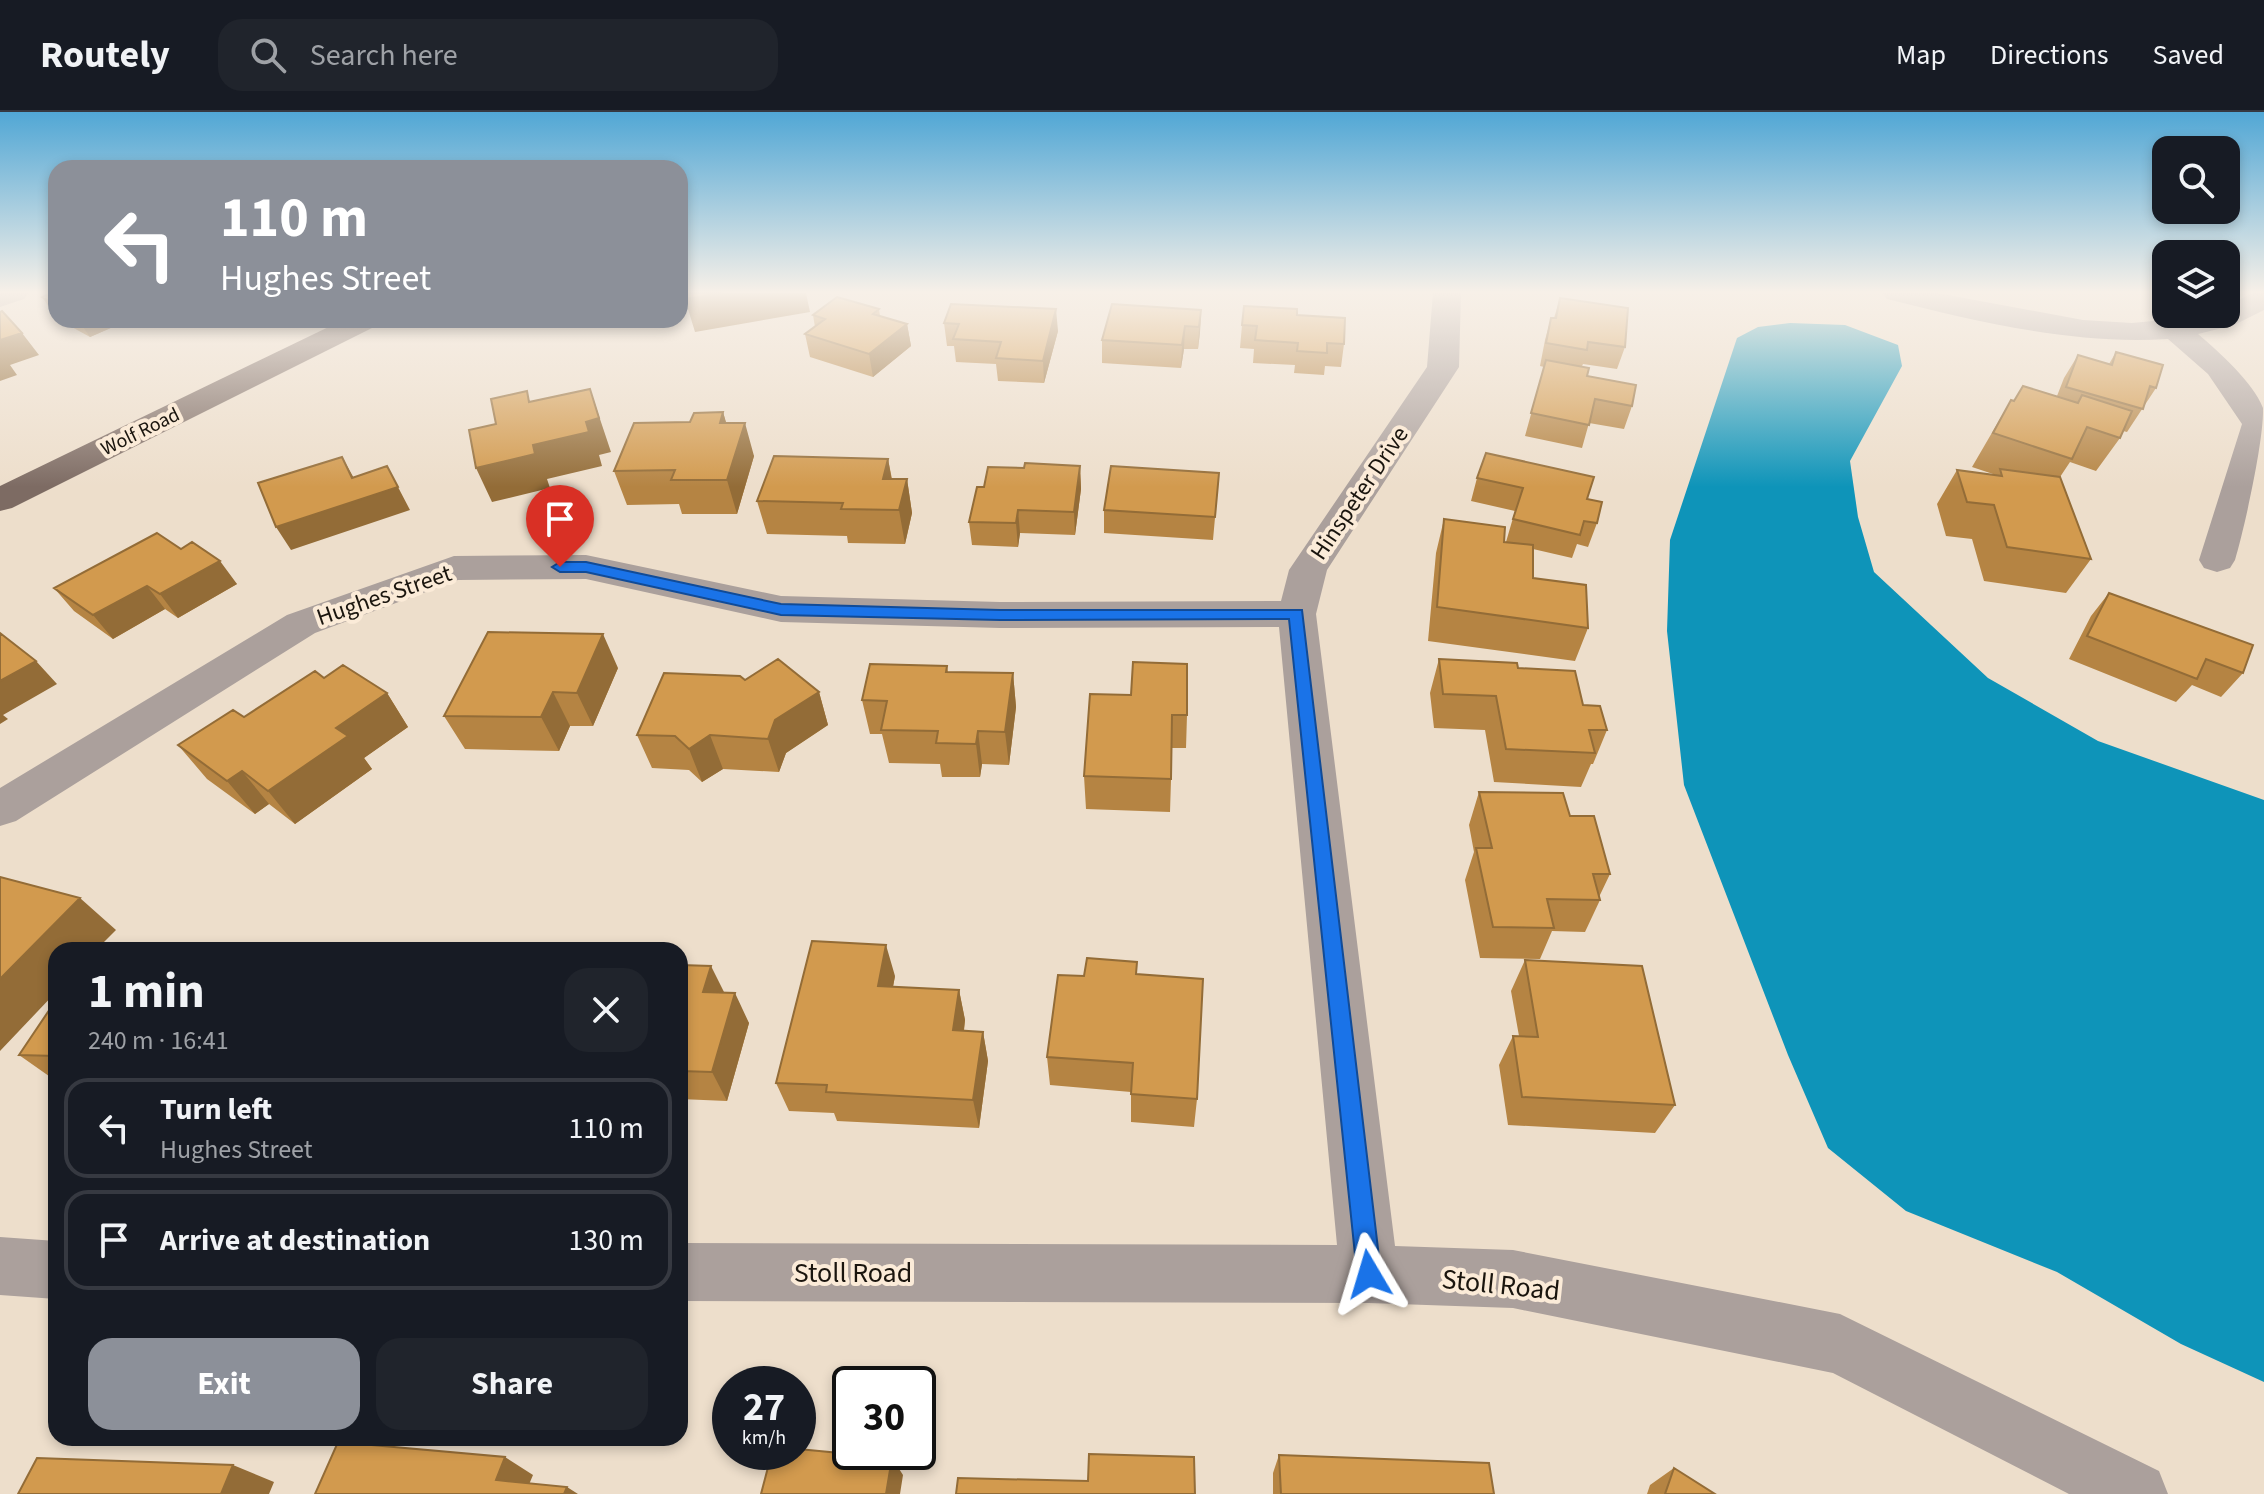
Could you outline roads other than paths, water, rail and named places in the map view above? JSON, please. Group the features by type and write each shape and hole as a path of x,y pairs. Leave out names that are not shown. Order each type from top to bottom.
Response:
{"main road":[{"name":"Wolf Road","path":"0,500 290,357"}],"street":[{"name":"Hinspeter Drive","path":"1369,1274 1297,614 1308,570 1443,367 1444,357"},
{"path":"2207,357 2219,368 2258,424 2217,560"},
{"name":"Hughes Street","path":"0,809 301,624 454,568 586,567 781,609 1000,615 1297,614"},
{"path":"0,1266 48,1269"},
{"name":"Stoll Road","path":"688,1272 1369,1274 1513,1279 1840,1344 2120,1490"}],"water":[{"path":"1731,357 1900,357 1902,366 1850,461 1858,517 1874,572 1988,678 2098,741 2264,800 2264,1382 2181,1344 2057,1272 1906,1211 1828,1148 1788,1055 1684,785 1667,631 1670,540"}]}
